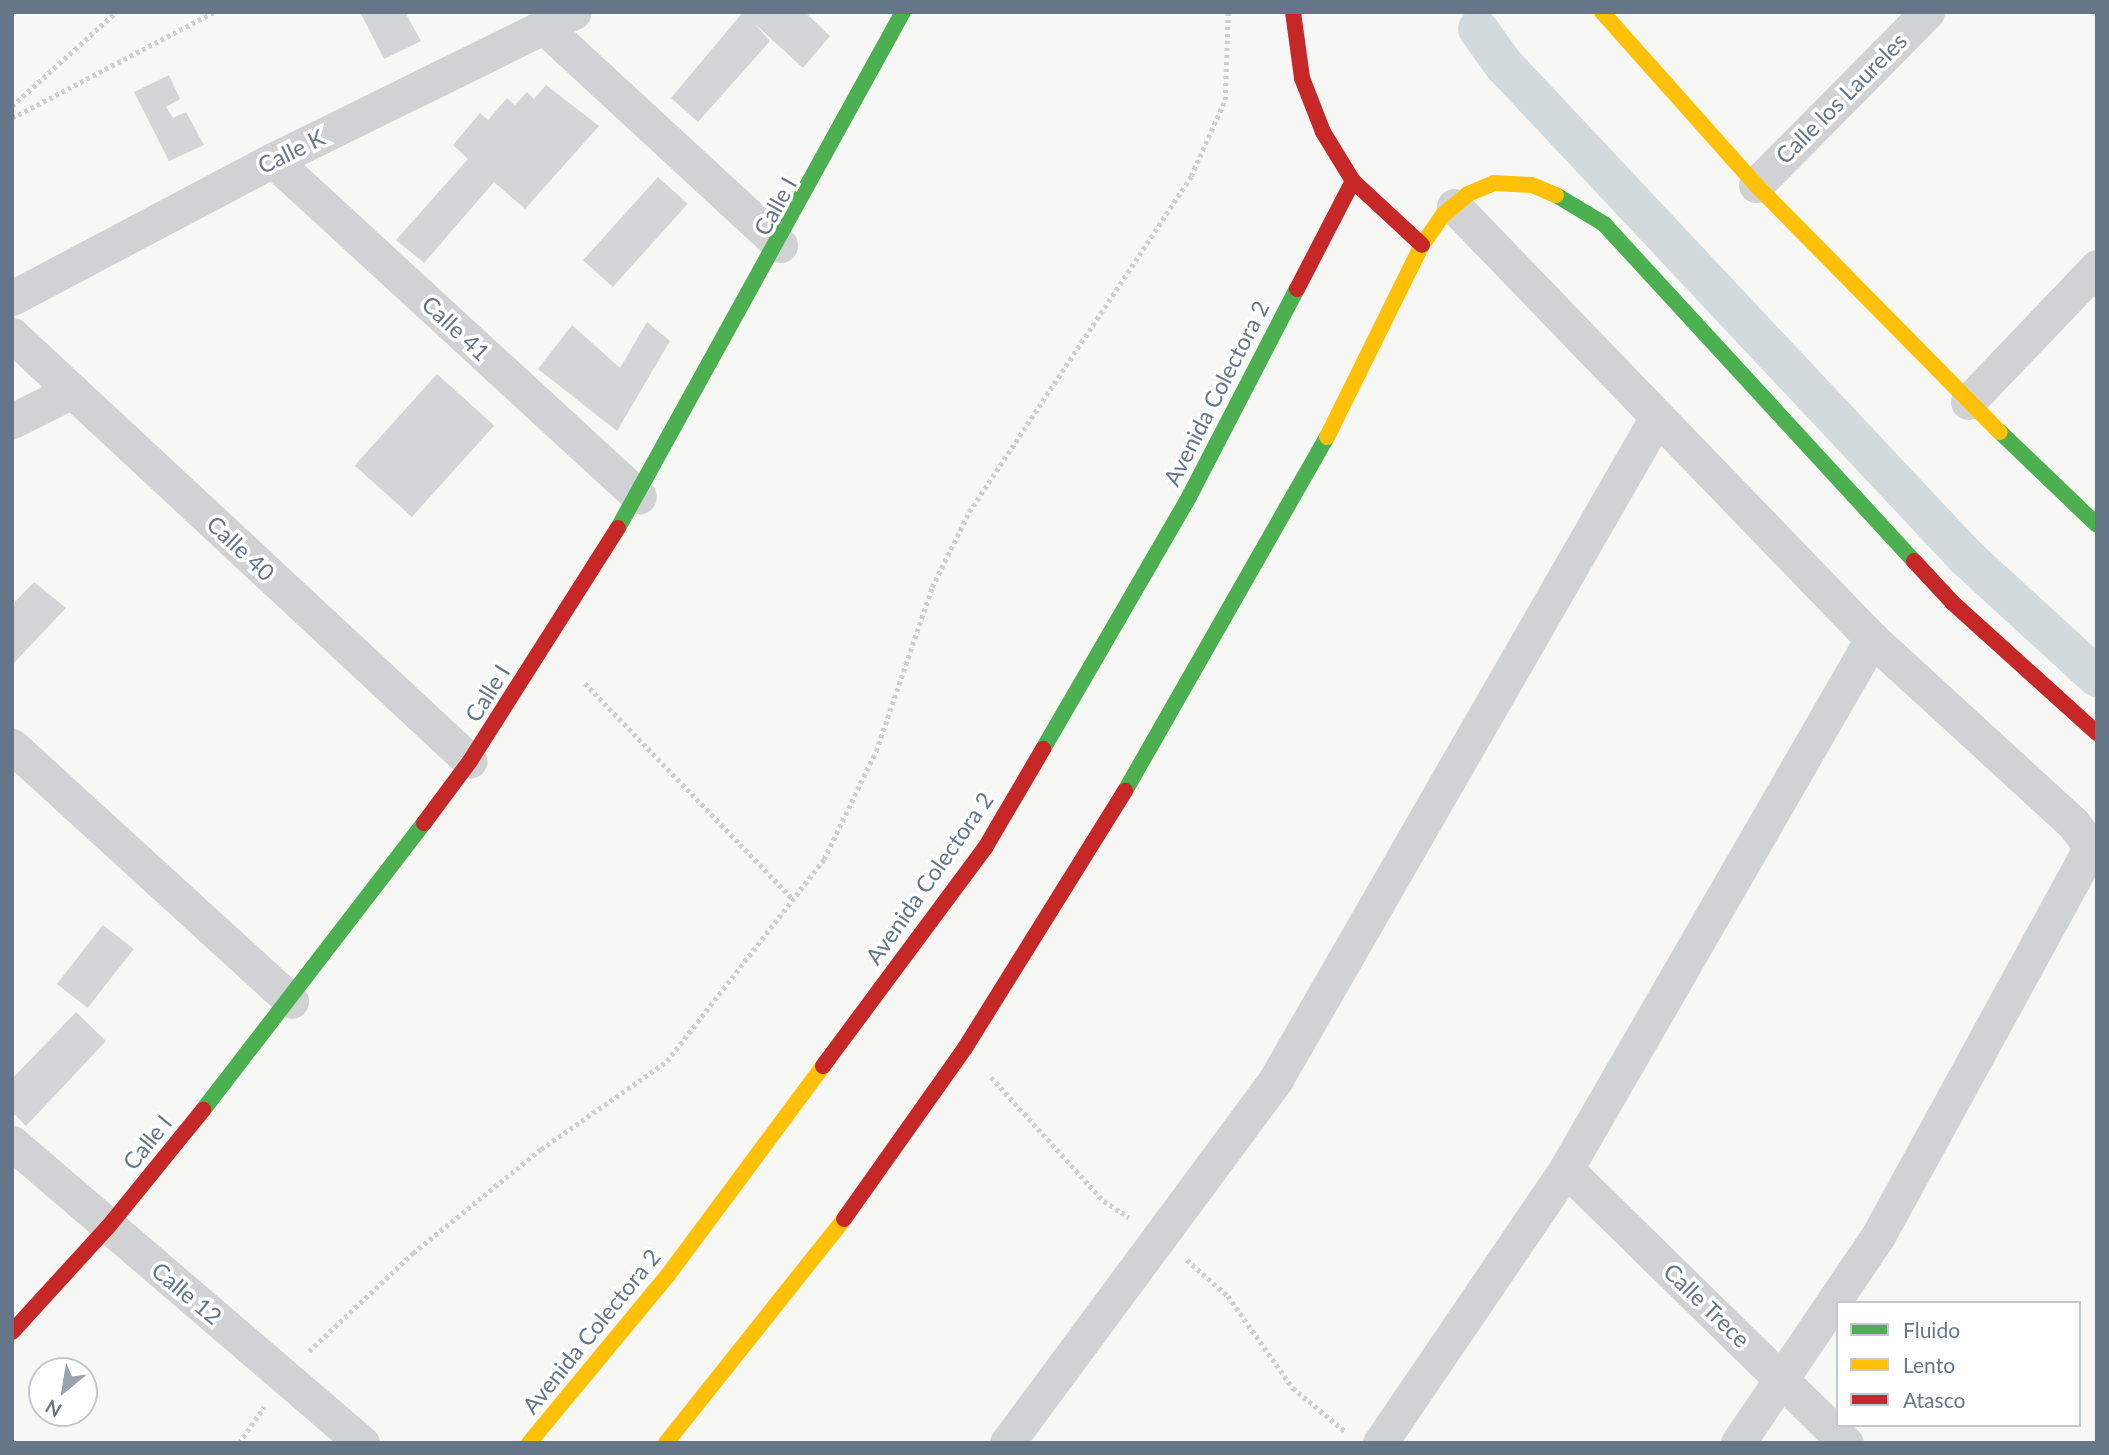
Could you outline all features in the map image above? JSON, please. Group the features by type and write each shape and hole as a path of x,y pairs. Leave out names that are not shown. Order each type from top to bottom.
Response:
{"street":[{"name":"Calle I","path":"12,1332 108,1227 290,1000 470,761 639,496 780,245 903,12"},
{"path":"1293,12 1310,104 1353,181 1422,245"},
{"path":"1602,12 1756,185 1968,402 2097,525"},
{"name":"Calle los Laureles","path":"1756,185 1927,12"},
{"path":"559,20 780,245"},
{"name":"Calle K","path":"12,298 273,160 559,20"},
{"name":"Calle 41","path":"273,160 639,496"},
{"name":"Avenida Colectora 2","path":"529,1443 668,1275 985,848 1189,496 1353,181"},
{"path":"666,1443 872,1183 965,1048 1151,747 1332,428 1422,245 1454,206 1494,183 1532,185 1572,201 1604,224 1953,603 2097,733"},
{"path":"1454,206 1872,639 2073,823 2091,846 1878,1236 1738,1443"},
{"path":"1968,402 2097,267"},
{"name":"Calle 40","path":"12,335 470,761"},
{"path":"12,421 72,391"},
{"path":"1007,1443 1276,1079 1656,418"},
{"path":"1380,1443 1566,1169 1872,639"},
{"path":"12,746 290,1000"},
{"name":"Calle 12","path":"12,1143 362,1443"},
{"name":"Calle Trece","path":"1566,1169 1783,1377 1846,1443"}],"path":[{"path":"12,106 116,12"},
{"path":"12,118 214,12"},
{"path":"239,1443 285,1377 340,1318 413,1253 541,1149 667,1061 824,859 876,751 932,587 969,512 1191,176 1225,100 1228,12"},
{"path":"585,683 792,898"}],"building":[{"path":"360,12 405,12 421,41 384,59"},
{"path":"743,12 805,12 830,36 803,68 755,24 770,41 698,122 671,98"},
{"path":"169,75 180,99 166,107 173,118 186,112 204,145 169,161 134,92"},
{"path":"546,85 599,126 525,209 494,182 424,263 396,240 468,159 453,145 480,113 488,120 507,98 515,105 527,92 534,99"},
{"path":"658,177 688,204 613,287 583,260"},
{"path":"647,322 670,341 617,431 538,369 572,325 620,368"},
{"path":"437,374 494,426 412,517 355,465"},
{"path":"34,582 66,608 12,665 12,605"},
{"path":"103,925 134,949 88,1008 57,984"},
{"path":"76,1012 106,1041 26,1126 12,1112 12,1079"}],"waterway":[{"path":"1478,29 1504,65 1966,557 2097,677"}],"traffic: fast":[{"path":"618,528 903,12"},
{"path":"1556,195 1604,224 1914,561"},
{"path":"1043,749 1189,497 1297,289"},
{"path":"2000,432 2097,525"},
{"path":"1125,791 1327,437"},
{"path":"203,1110 424,823"}],"traffic: slow":[{"path":"1602,12 1756,185 2000,432"},
{"path":"1327,437 1422,245 1443,215 1468,194 1494,183 1532,185 1556,195"},
{"path":"529,1443 668,1275 823,1066"},
{"path":"666,1443 844,1219"}],"traffic: jam":[{"path":"1293,12 1302,78 1323,132 1353,181 1422,245"},
{"path":"1297,289 1353,181"},
{"path":"424,823 470,761 618,528"},
{"path":"1914,561 1953,603 2097,733"},
{"path":"823,1066 985,848 1043,749"},
{"path":"844,1219 965,1048 1125,791"},
{"path":"12,1332 108,1227 203,1110"}]}
